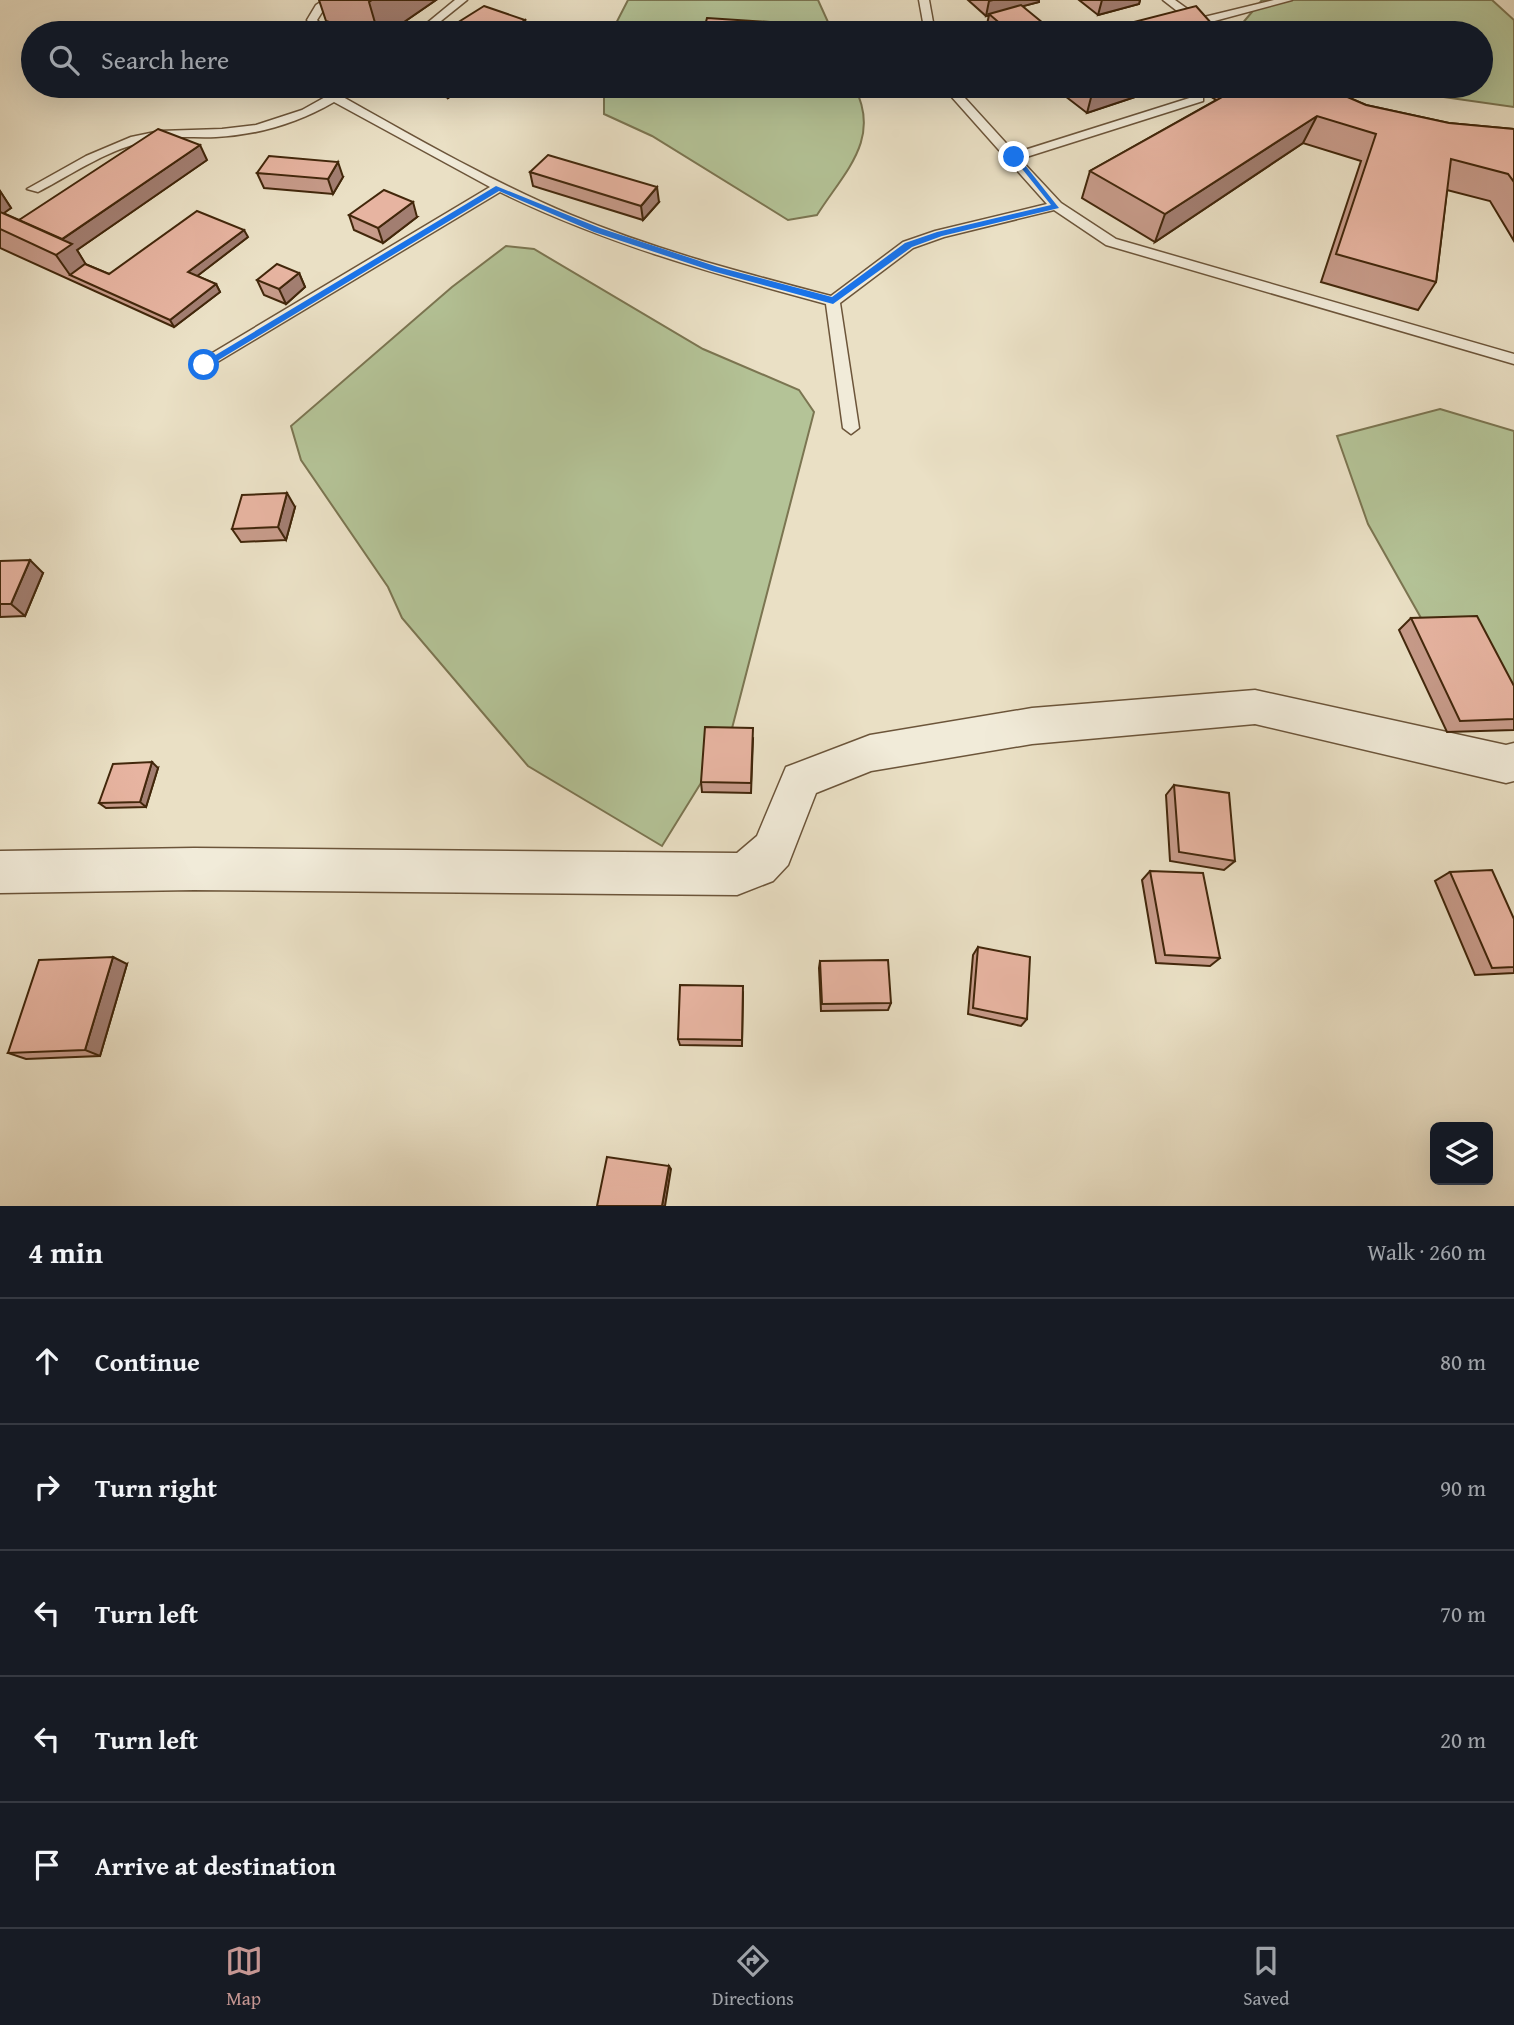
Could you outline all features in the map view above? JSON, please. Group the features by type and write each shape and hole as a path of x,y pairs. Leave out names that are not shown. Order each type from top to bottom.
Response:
{"street":[{"path":"0,872 194,869 737,874 758,866 773,850 801,779 870,754 1032,726 1255,707 1506,764 1514,762"}],"lane":[{"path":"313,21 320,7 331,0"},
{"path":"435,21 462,0"},
{"path":"924,0 928,21"},
{"path":"1168,0 1195,21"},
{"path":"1206,21 1287,0"},
{"path":"33,189 137,140 168,133 246,130 301,115 335,98 499,187 597,230 715,269 833,301"},
{"path":"959,98 1056,206 1111,242 1514,359"},
{"path":"1014,157 1199,99"},
{"path":"204,365 499,187"},
{"path":"833,301 908,245 940,234 1056,206"},
{"path":"833,301 851,428"}],"green space":[{"path":"628,0 818,0 828,21 617,21"},
{"path":"1262,0 1492,0 1514,20 1514,107 1451,98 1493,98 1493,21 1244,21"},
{"path":"604,98 859,98 864,122 862,139 856,154 817,215 788,220 652,136 604,114"},
{"path":"506,246 534,249 703,349 799,390 814,412 730,736 662,846 528,766 402,618 388,587 301,460 291,426 452,287"},
{"path":"1440,409 1514,431 1514,697 1425,625 1368,524 1337,436"}],"building":[{"path":"1021,5 1041,21 997,21 989,14"},
{"path":"484,6 525,20 524,21 460,21"},
{"path":"1196,6 1209,21 1138,21"},
{"path":"707,18 754,21 706,21"},
{"path":"1221,98 1350,98 1366,105 1449,123 1514,129 1514,182 1508,174 1451,159 1436,282 1336,254 1376,134 1317,116 1165,214 1090,171"},
{"path":"158,129 200,145 62,239 19,220"},
{"path":"548,155 657,187 641,206 530,172"},
{"path":"269,156 338,162 328,179 257,173"},
{"path":"384,190 413,202 378,228 349,215"},
{"path":"197,211 244,230 188,272 216,284 170,320 70,275 85,264 109,274"},
{"path":"0,212 72,244 56,255 0,229"},
{"path":"277,264 299,273 279,289 257,280"},
{"path":"287,493 278,527 232,529 242,495"},
{"path":"30,560 11,604 0,604 0,561"},
{"path":"1477,616 1514,686 1514,719 1460,721 1411,618"},
{"path":"705,727 753,728 751,783 701,782"},
{"path":"152,762 140,802 99,803 113,764"},
{"path":"1174,785 1229,793 1235,861 1179,852"},
{"path":"1492,870 1514,919 1514,967 1492,968 1450,872"},
{"path":"1150,871 1203,873 1220,958 1165,955"},
{"path":"978,947 1030,957 1027,1019 973,1008"},
{"path":"113,957 85,1050 8,1053 39,960"},
{"path":"888,960 891,1003 822,1004 820,961"},
{"path":"680,985 743,986 742,1040 678,1039"},
{"path":"607,1157 669,1166 662,1206 597,1206"}],"route":[{"path":"204,365 499,187 597,230 715,269 833,301 908,245 940,234 1056,206 1014,157"}]}
